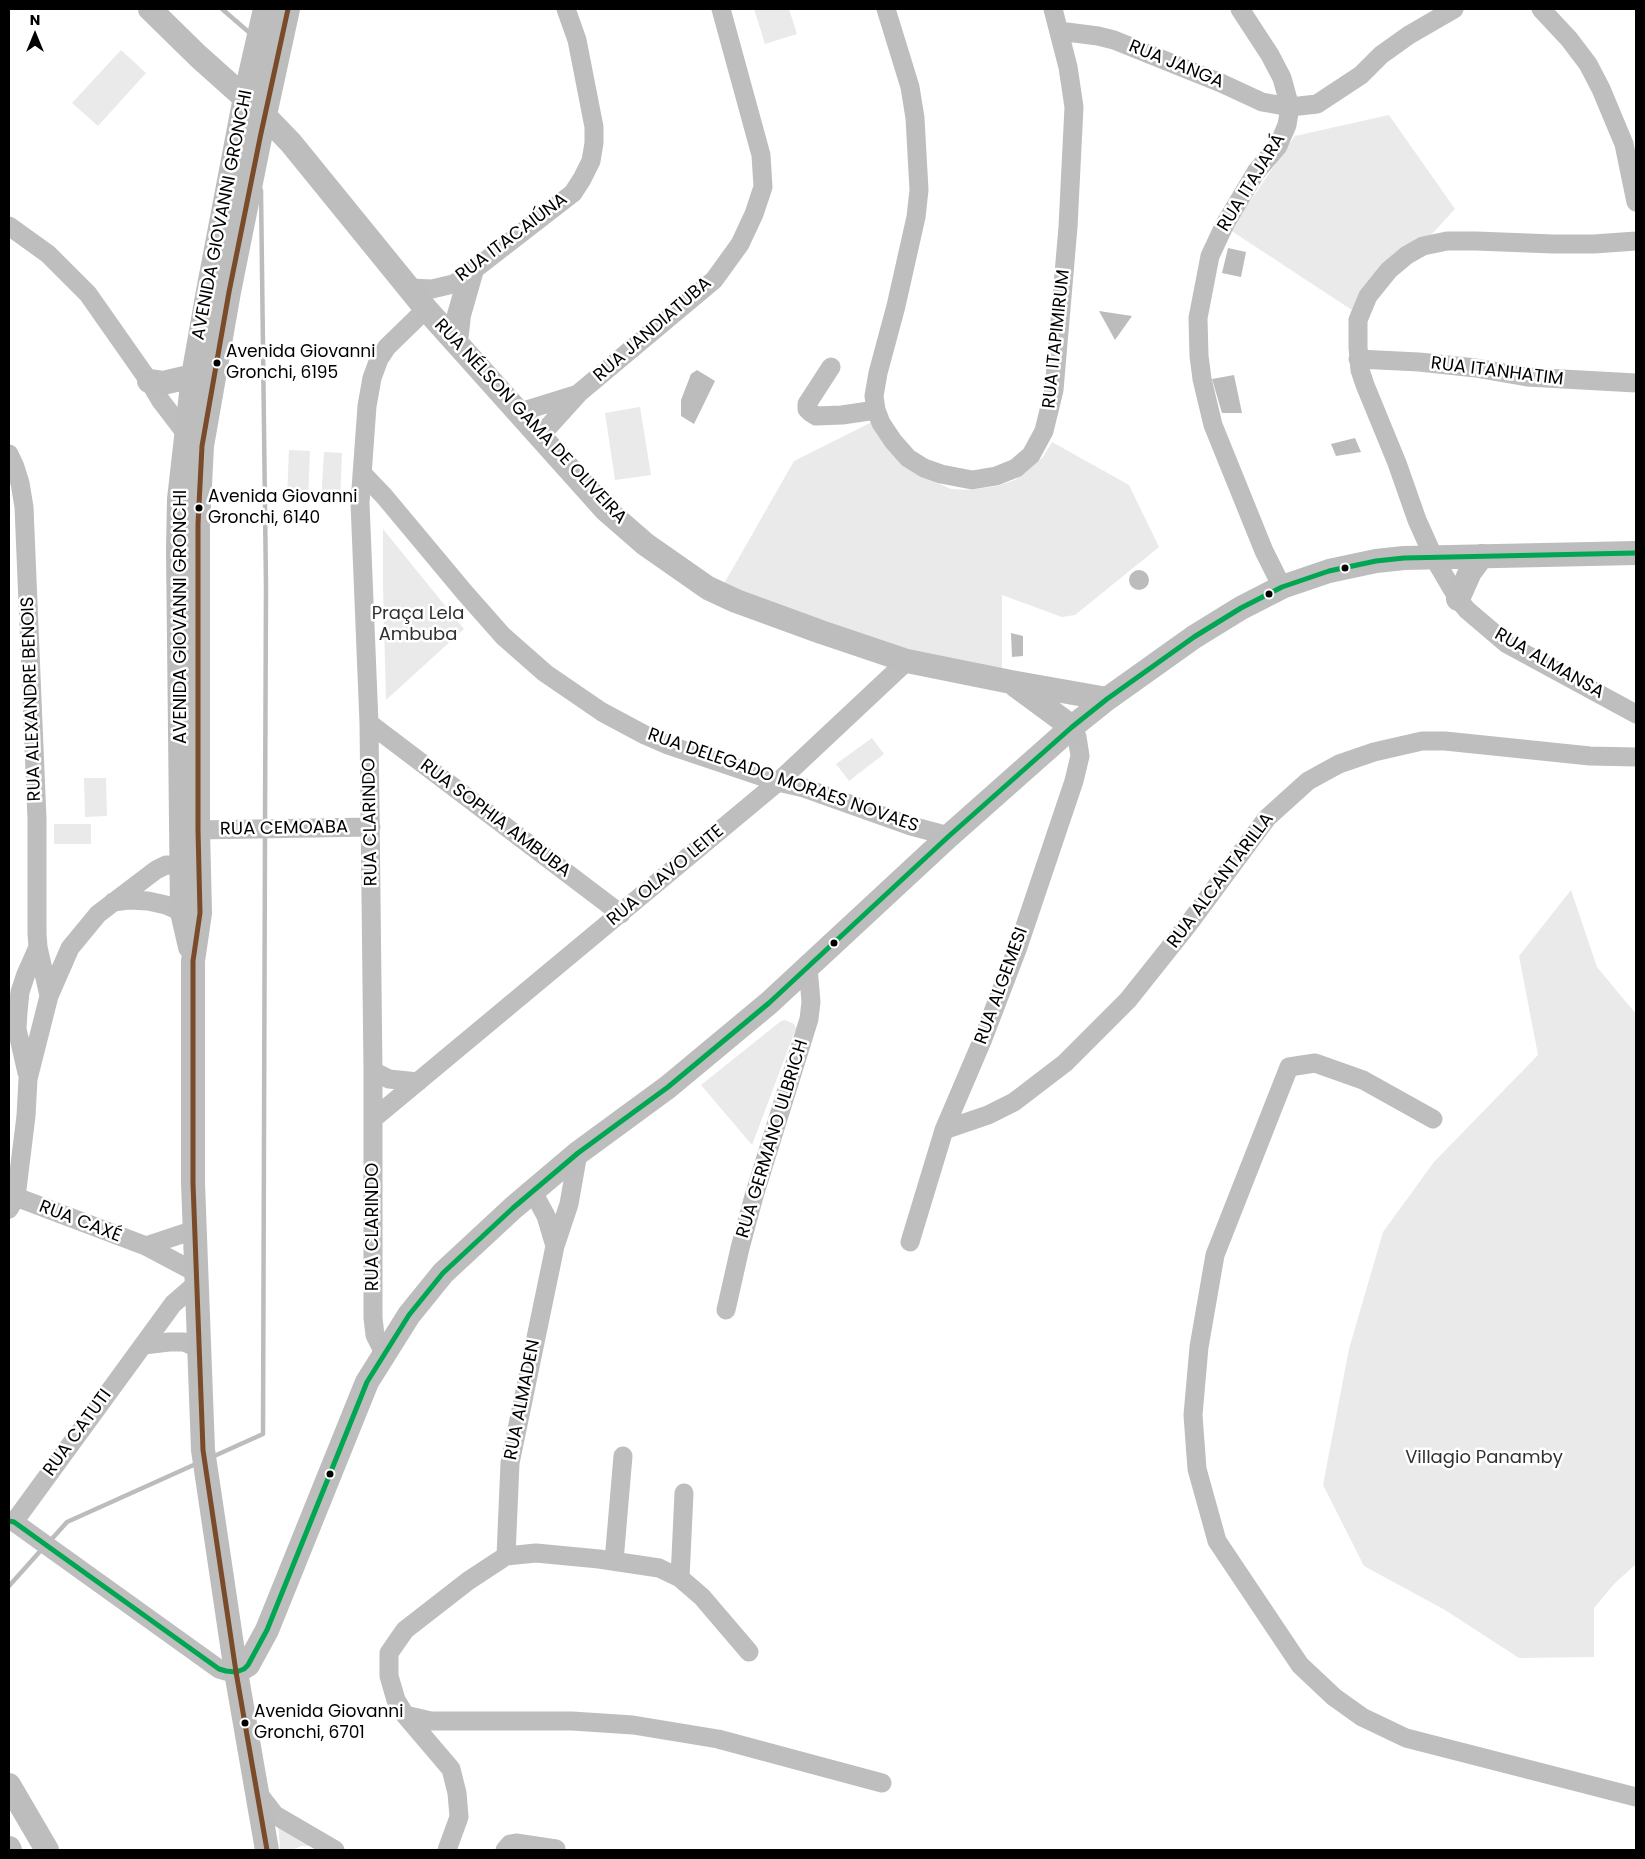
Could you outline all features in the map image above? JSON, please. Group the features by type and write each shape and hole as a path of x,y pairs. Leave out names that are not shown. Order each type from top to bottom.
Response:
{"main road":[{"name":"RUA NÉLSON GAMA DE OLIVEIRA","path":"150,9 198,56 265,116 290,143 426,310 520,412 606,510 646,544 708,588 736,601 907,661 1107,699"},
{"name":"AVENIDA GIOVANNI GRONCHI","path":"191,872 198,830 198,524 193,376 245,97 265,9"},
{"name":"AVENIDA GIOVANNI GRONCHI","path":"267,1850 236,1672 203,1450 194,1230 191,872 178,550 179,499 194,439 214,373 288,9"},
{"path":"198,56 225,64 254,64 278,58"},
{"path":"456,342 459,315 471,273"},
{"path":"149,381 163,383 193,376"},
{"path":"236,1672 248,1665 267,1630 367,1382 409,1315 443,1273 578,1153 668,1087 769,1003 949,836 1072,727 1107,699 1194,637 1242,608 1282,587 1329,571 1376,561 1482,556 1636,553"},
{"path":"1458,599 1470,572 1482,556"},
{"name":"RUA NÉLSON GAMA DE OLIVEIRA","path":"1011,682 1072,727"},
{"path":"9,1784 47,1850"}],"street":[{"name":"RUA ITACAIÚNA","path":"410,288 432,289 443,287 458,282 471,273 573,193 591,161 594,127 577,40 566,9"},
{"name":"RUA JANDIATUBA","path":"540,436 579,393 714,280 740,244 754,214 763,187 761,155 721,9"},
{"name":"RUA ITAPIMIRUM","path":"886,9 910,87 914,111 919,190 916,217 896,306 878,373 874,396 876,410 881,423 908,458 924,468 941,474 981,480 1016,468 1031,455 1044,432 1054,390 1068,227 1074,106 1068,67 1053,9"},
{"path":"1240,9 1270,55 1282,78 1290,107 1318,104 1361,75 1381,55 1409,34 1454,9"},
{"path":"1541,9 1574,45 1588,64 1601,89 1624,144 1636,202"},
{"name":"RUA JANGA","path":"1059,31 1114,40 1221,83 1262,102 1290,107"},
{"name":"RUA ITAJARÁ","path":"1282,587 1264,551 1213,425 1202,379 1198,318 1210,256 1225,224 1256,172 1278,146 1287,125 1290,107"},
{"path":"9,226 48,254 88,294 161,401 194,439"},
{"name":"RUA ALMANSA","path":"1636,240 1594,244 1476,240 1447,241 1424,246 1407,255 1379,281 1368,296 1358,320 1358,360 1375,413 1397,463 1417,520 1434,558 1458,599 1483,625 1507,644 1636,714"},
{"name":"RUA CLARINDO","path":"384,1353 375,1335 373,1318 371,827 360,503 367,406 372,378 379,358 400,334 426,310"},
{"name":"RUA ITANHATIM","path":"1358,360 1419,362 1476,368 1527,377 1636,384"},
{"path":"831,367 807,404 807,409 810,412 816,416 842,415 876,410"},
{"name":"RUA JANDIATUBA","path":"520,412 579,393"},
{"name":"RUA ALEXANDRE BENOIS","path":"9,454 20,483 27,550 40,955 49,996 28,1079 26,1116 12,1203"},
{"name":"RUA DELEGADO MORAES NOVAES","path":"362,473 384,496 503,636 545,674 602,712 646,735 778,782 804,788 911,826 949,836"},
{"name":"RUA OLAVO LEITE","path":"373,1119 778,782 907,661"},
{"name":"RUA SOPHIA AMBUBA","path":"369,724 621,914"},
{"name":"RUA ALGEMESI","path":"910,1242 944,1130 982,1041 1018,946 1074,780 1080,756 1077,737 1072,727"},
{"name":"RUA ALCANTARILLA","path":"944,1130 988,1115 1014,1102 1065,1063 1124,1005 1139,987 1267,818 1308,781 1340,764 1374,752 1422,742 1445,741 1590,756 1636,757"},
{"name":"RUA CEMOABA","path":"198,830 371,827"},
{"path":"49,996 70,948 98,914 156,870 166,865 191,872"},
{"path":"113,902 129,900 148,901 191,912"},
{"path":"40,955 70,948"},
{"name":"RUA ALEXANDRE BENOIS","path":"28,1079 13,1031 20,992 26,974 40,955"},
{"name":"RUA GERMANO ULBRICH","path":"726,1310 754,1196 808,1020 811,1002 808,967"},
{"path":"9,1008 20,992"},
{"path":"13,1031 43,1018"},
{"path":"1433,1119 1363,1080 1315,1063 1290,1067 1215,1255 1199,1348 1192,1415 1197,1469 1217,1541 1300,1665 1334,1697 1362,1717 1406,1738 1636,1797"},
{"path":"373,1071 389,1079 418,1082"},
{"name":"RUA ALMADEN","path":"506,1556 510,1463 556,1246 569,1204 578,1153"},
{"path":"533,1192 546,1216 556,1246"},
{"name":"RUA CAXÉ","path":"12,1203 146,1246 195,1278"},
{"path":"146,1246 194,1230"},
{"name":"RUA CATUTI","path":"12,1522 173,1304 195,1278"},
{"path":"144,1345 184,1342 198,1348"},
{"path":"614,1561 623,1456"},
{"path":"680,1578 684,1493"},
{"path":"12,1522 219,1669 226,1672 236,1672"},
{"path":"447,1850 459,1817 457,1793 451,1769 405,1715 396,1700 389,1676 389,1654 405,1630 468,1580 506,1556 536,1553 660,1568 680,1578 702,1597 749,1652"},
{"path":"405,1715 431,1721 572,1722 633,1725 718,1739 882,1783"},
{"path":"258,1793 275,1815 335,1850"},
{"path":"505,1850 510,1844 516,1843 556,1849"},
{"path":"325,1850 335,1850"}],"green space":[{"path":"754,9 789,9 797,34 765,44"},
{"path":"121,50 146,73 98,126 72,103"},
{"path":"1389,115 1455,209 1358,314 1230,230 1295,136"},
{"path":"640,407 651,475 615,480 605,413"},
{"path":"872,422 914,472 951,489 970,490 997,486 1015,480 1043,457 1052,442 1129,485 1159,547 1075,615 1062,617 1002,595 1002,677 924,660 721,589 794,461"},
{"path":"289,450 310,451 308,499 287,498"},
{"path":"324,452 342,453 340,503 321,502"},
{"name":"Praça Lela Ambuba","path":"383,529 464,629 386,700 383,586"},
{"path":"872,738 884,754 849,781 836,764"},
{"path":"84,778 106,778 107,816 85,817"},
{"path":"54,824 91,824 91,844 54,844"},
{"name":"Villagio Panamby","path":"1571,890 1597,967 1636,1014 1636,1564 1615,1583 1594,1608 1594,1657 1519,1658 1445,1610 1364,1566 1323,1485 1349,1349 1383,1232 1434,1162 1538,1055 1519,956"},
{"path":"785,1020 794,1024 796,1028 752,1145 701,1085 781,1021"},
{"path":"278,1822 316,1846 302,1846 291,1850 280,1850"}],"shaded area":[{"path":"1228,248 1246,252 1241,277 1222,273"},
{"path":"1099,311 1132,316 1115,340"},
{"path":"697,370 715,381 694,424 681,416 681,400 691,374"},
{"path":"1234,375 1242,413 1222,413 1212,379"},
{"path":"1355,438 1361,452 1336,456 1331,444"},
{"path":"1139,570 1146,573 1149,580 1146,587 1139,590 1132,587 1129,580 1132,573"},
{"path":"1011,633 1023,636 1023,656 1012,657"}],"waterway":[{"path":"222,9 251,34"},
{"path":"261,190 266,586 265,825"},
{"path":"212,1457 263,1434 265,833"},
{"path":"50,1541 67,1522 198,1463"},
{"path":"9,1586 43,1548"}],"transit line":[{"path":"267,1850 236,1672 203,1450 193,1183 193,961 200,913 198,830 198,524 202,446 229,292 288,9"},
{"path":"9,1521 14,1522 219,1669 236,1672 244,1669 267,1630 367,1382 409,1315 443,1273 513,1208 578,1153 668,1087 769,1003 949,836 1072,727 1107,699 1194,637 1241,608 1282,587 1329,571 1376,561 1404,558 1636,553"}],"place":[{"name":"Avenida Giovanni Gronchi, 6195","path":"217,363"},
{"name":"Avenida Giovanni Gronchi, 6140","path":"199,508"},
{"name":"Avenida Giovanni Gronchi, 6701","path":"245,1723"}]}
